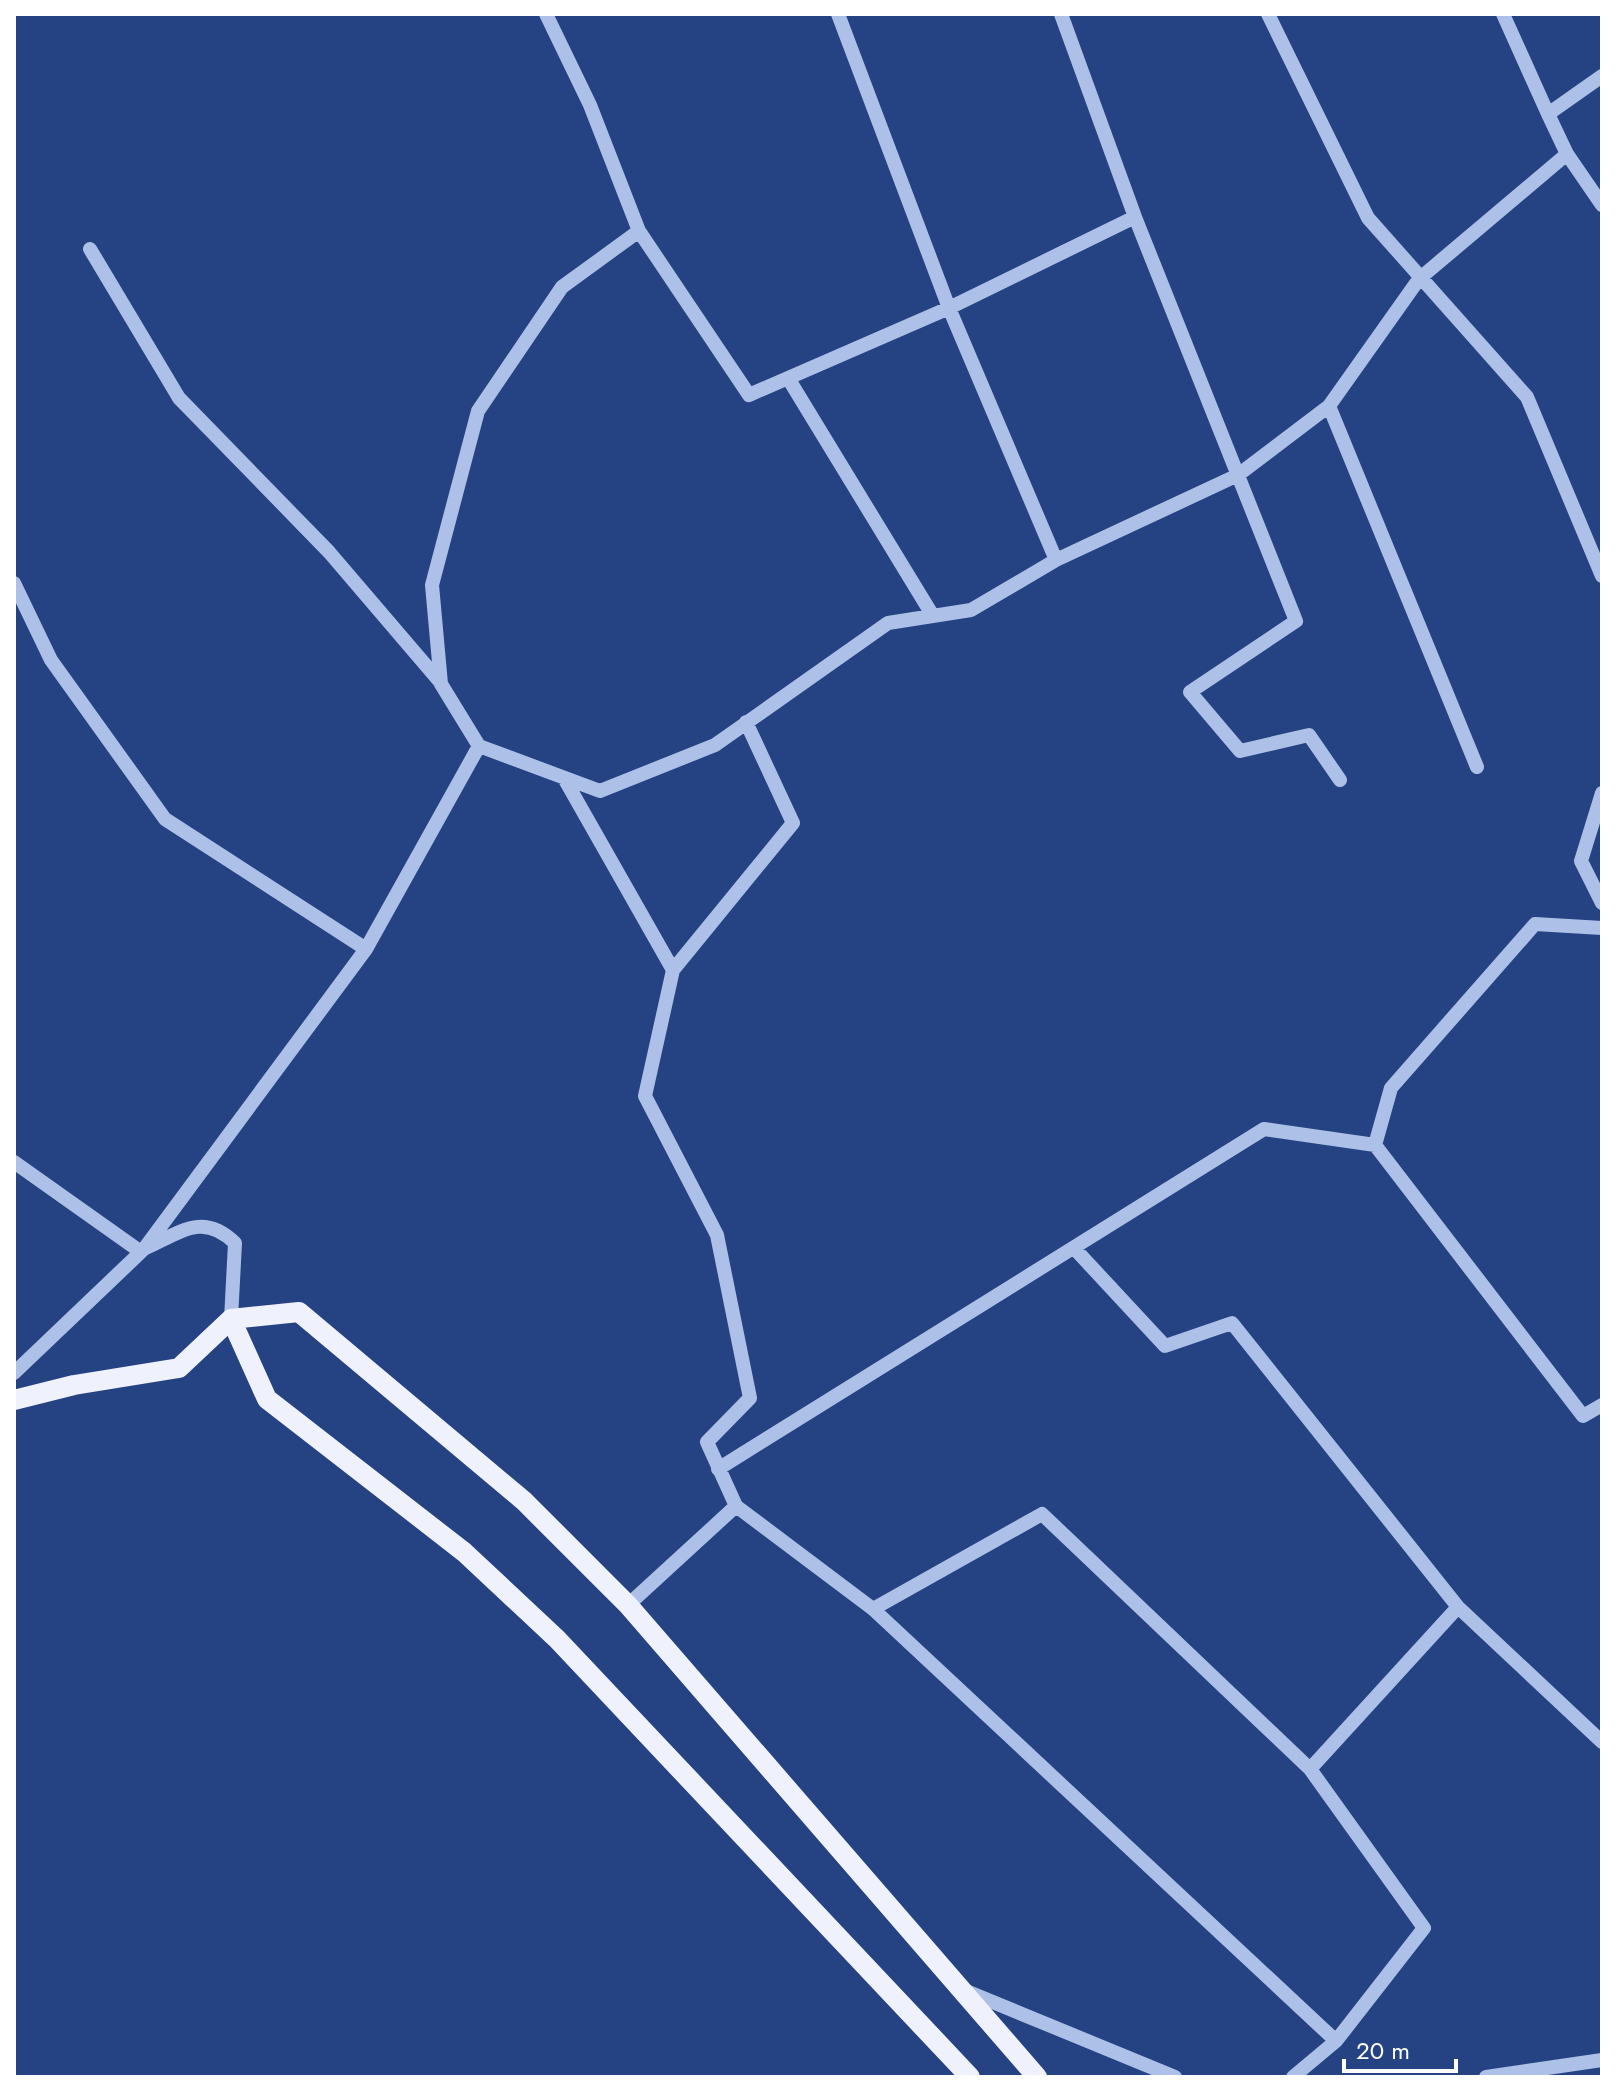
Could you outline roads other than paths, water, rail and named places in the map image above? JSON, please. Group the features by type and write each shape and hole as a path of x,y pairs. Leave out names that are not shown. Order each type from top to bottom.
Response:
{"main road":[{"path":"14,1400 74,1385 179,1368 231,1319 299,1312 524,1501 628,1605 1037,2077"},
{"path":"231,1319 267,1399 464,1552 557,1639 970,2077"}],"street":[{"path":"546,14 590,105 639,231 749,395 949,308 1135,217"},
{"path":"838,14 949,308 1056,560"},
{"path":"1061,14 1135,217 1296,621 1190,692 1240,751 1309,735 1340,780"},
{"path":"1268,14 1368,218 1527,397 1602,576"},
{"path":"1503,14 1567,154 1602,205"},
{"path":"1548,114 1602,76"},
{"path":"90,249 179,398 329,552 441,684 479,746 600,791 715,745 888,623 971,610 1056,560 1238,475 1329,406 1419,279 1567,154"},
{"path":"441,684 432,585 478,411 562,287 639,231"},
{"path":"788,378 933,616"},
{"path":"1329,406 1477,767"},
{"path":"14,583 51,660 165,819 366,949"},
{"path":"746,722 793,823 673,970 645,1096 717,1235 750,1398 707,1442 718,1469 736,1506 873,1609 1336,2041"},
{"path":"14,1373 142,1250 366,949 479,746"},
{"path":"564,778 673,970"},
{"path":"1602,793 1581,861 1602,903"},
{"path":"1375,1145 1391,1088 1535,924 1602,928"},
{"path":"718,1469 1264,1129 1375,1145 1583,1416 1602,1405"},
{"path":"14,1162 142,1250"},
{"path":"142,1250 196,1225 220,1229 235,1243 231,1319"},
{"path":"1074,1248 1165,1346 1232,1323 1458,1607 1602,1742"},
{"path":"628,1605 736,1506"},
{"path":"873,1609 1042,1514 1310,1769 1424,1928 1336,2041 1293,2077"},
{"path":"1310,1769 1458,1607"},
{"path":"958,1988 1175,2077"},
{"path":"1486,2077 1602,2060"}]}
